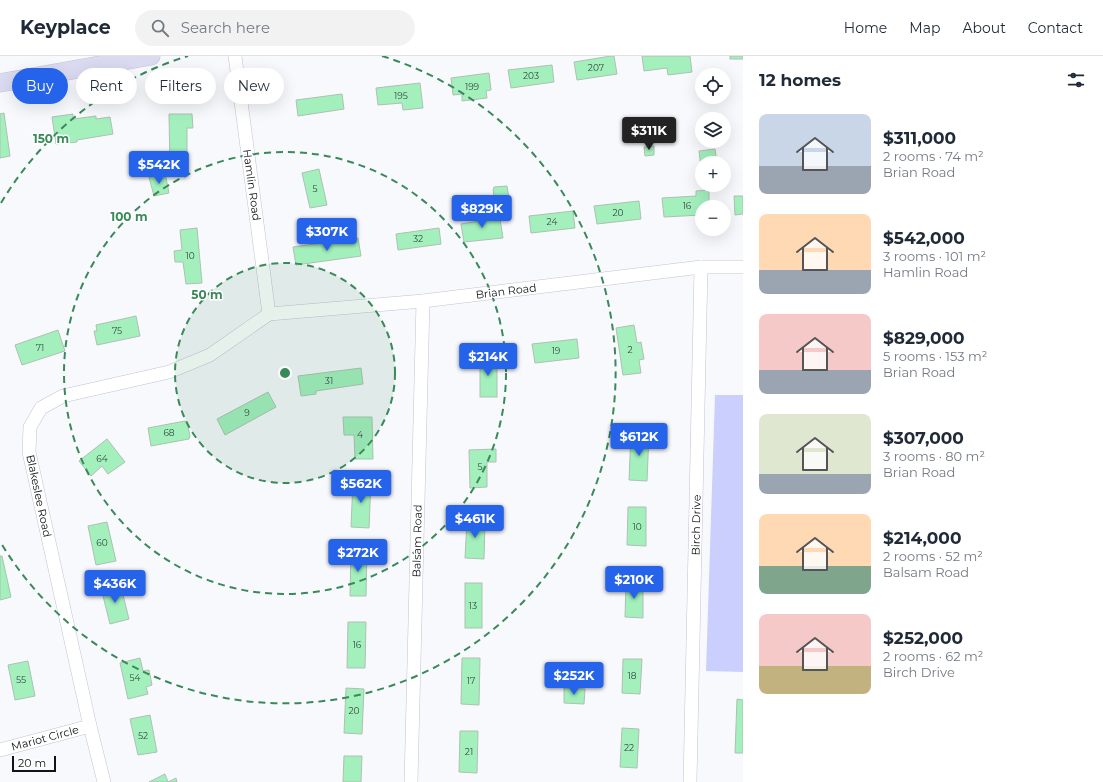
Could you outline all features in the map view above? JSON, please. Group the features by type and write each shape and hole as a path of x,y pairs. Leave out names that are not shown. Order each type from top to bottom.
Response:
{"main road":[{"path":"0,82 151,56"}],"street":[{"name":"Hamlin Road","path":"235,56 269,314"},
{"name":"Brian Road","path":"269,314 423,301 701,267 743,267"},
{"name":"Birch Drive","path":"690,782 701,267"},
{"name":"Balsam Road","path":"411,782 423,301"},
{"name":"Blakeslee Road","path":"104,782 90,726 29,452 30,427 41,408 63,396 169,372 210,355 269,314"},
{"name":"Mariot Circle","path":"0,750 90,726"}],"shaded area":[{"path":"715,395 743,395 743,672 706,671"}],"building":[{"path":"614,56 617,74 577,80 574,62"},
{"path":"642,56 690,56 692,72 668,75 667,68 644,71"},
{"path":"730,56 743,56 743,59 730,59"},
{"path":"552,65 554,82 511,88 508,70"},
{"path":"489,73 491,90 486,91 487,98 462,101 462,94 453,95 451,78"},
{"path":"420,83 423,108 403,110 402,103 378,105 376,88"},
{"path":"342,94 344,109 298,116 296,100"},
{"path":"4,113 10,156 0,158 0,114"},
{"path":"73,114 73,119 96,116 96,119 110,117 113,134 77,140 77,142 56,144 52,117"},
{"path":"169,114 192,114 193,128 187,128 187,167 170,167"},
{"path":"654,146 654,155 645,156 644,147"},
{"path":"715,149 716,156 700,156 699,151"},
{"path":"319,169 327,205 310,208 302,173"},
{"path":"165,173 169,193 154,196 149,177"},
{"path":"507,186 510,204 496,206 493,190 494,187"},
{"path":"696,192 709,192 709,200 695,200 695,215 664,217 662,198 696,196"},
{"path":"734,196 743,196 743,214 735,215"},
{"path":"639,201 641,219 597,224 594,206"},
{"path":"573,211 575,228 531,233 529,216"},
{"path":"491,213 492,220 500,219 503,238 464,242 461,224 479,221 478,214"},
{"path":"197,228 202,283 186,284 183,262 175,262 174,251 182,250 180,230"},
{"path":"439,228 441,244 398,250 396,234"},
{"path":"358,238 361,256 296,265 293,247"},
{"path":"136,316 140,336 97,345 94,331 97,331 96,325"},
{"path":"634,325 637,343 641,342 644,359 639,360 641,373 623,375 616,328"},
{"path":"58,330 65,351 22,365 15,345"},
{"path":"577,339 579,358 535,363 532,344"},
{"path":"480,357 497,357 497,397 480,397"},
{"path":"361,368 363,384 316,391 316,394 301,396 298,376"},
{"path":"268,392 276,407 225,435 217,419"},
{"path":"343,417 372,417 373,459 355,459 354,435 344,435"},
{"path":"185,421 187,422 190,436 189,439 151,446 148,428"},
{"path":"631,433 649,434 647,481 629,480"},
{"path":"107,439 125,462 108,474 102,466 91,476 79,461"},
{"path":"496,449 496,462 487,462 487,487 470,488 469,450"},
{"path":"353,480 371,481 369,528 351,527"},
{"path":"628,507 646,507 646,546 627,545"},
{"path":"468,518 485,520 484,559 465,558"},
{"path":"107,522 116,561 96,565 88,526"},
{"path":"351,550 367,550 366,596 350,596"},
{"path":"0,556 2,556 11,597 0,600"},
{"path":"120,583 129,619 110,624 101,588"},
{"path":"465,583 482,583 482,628 465,628"},
{"path":"626,583 643,583 643,618 625,617"},
{"path":"348,622 366,622 365,668 347,668"},
{"path":"140,658 143,671 149,670 152,685 146,687 148,694 128,699 120,663"},
{"path":"462,658 480,658 479,705 461,704"},
{"path":"623,659 642,659 640,694 622,693"},
{"path":"28,661 35,696 15,700 8,665"},
{"path":"346,688 364,689 362,734 344,733"},
{"path":"564,688 585,689 584,704 564,703"},
{"path":"737,699 743,700 743,753 735,753"},
{"path":"150,715 157,752 138,755 130,719"},
{"path":"622,728 639,729 637,768 620,767"},
{"path":"460,731 478,731 477,773 459,772"},
{"path":"344,756 362,756 361,782 343,782"},
{"path":"165,774 168,782 149,782"},
{"path":"176,778 177,782 168,782"}]}
